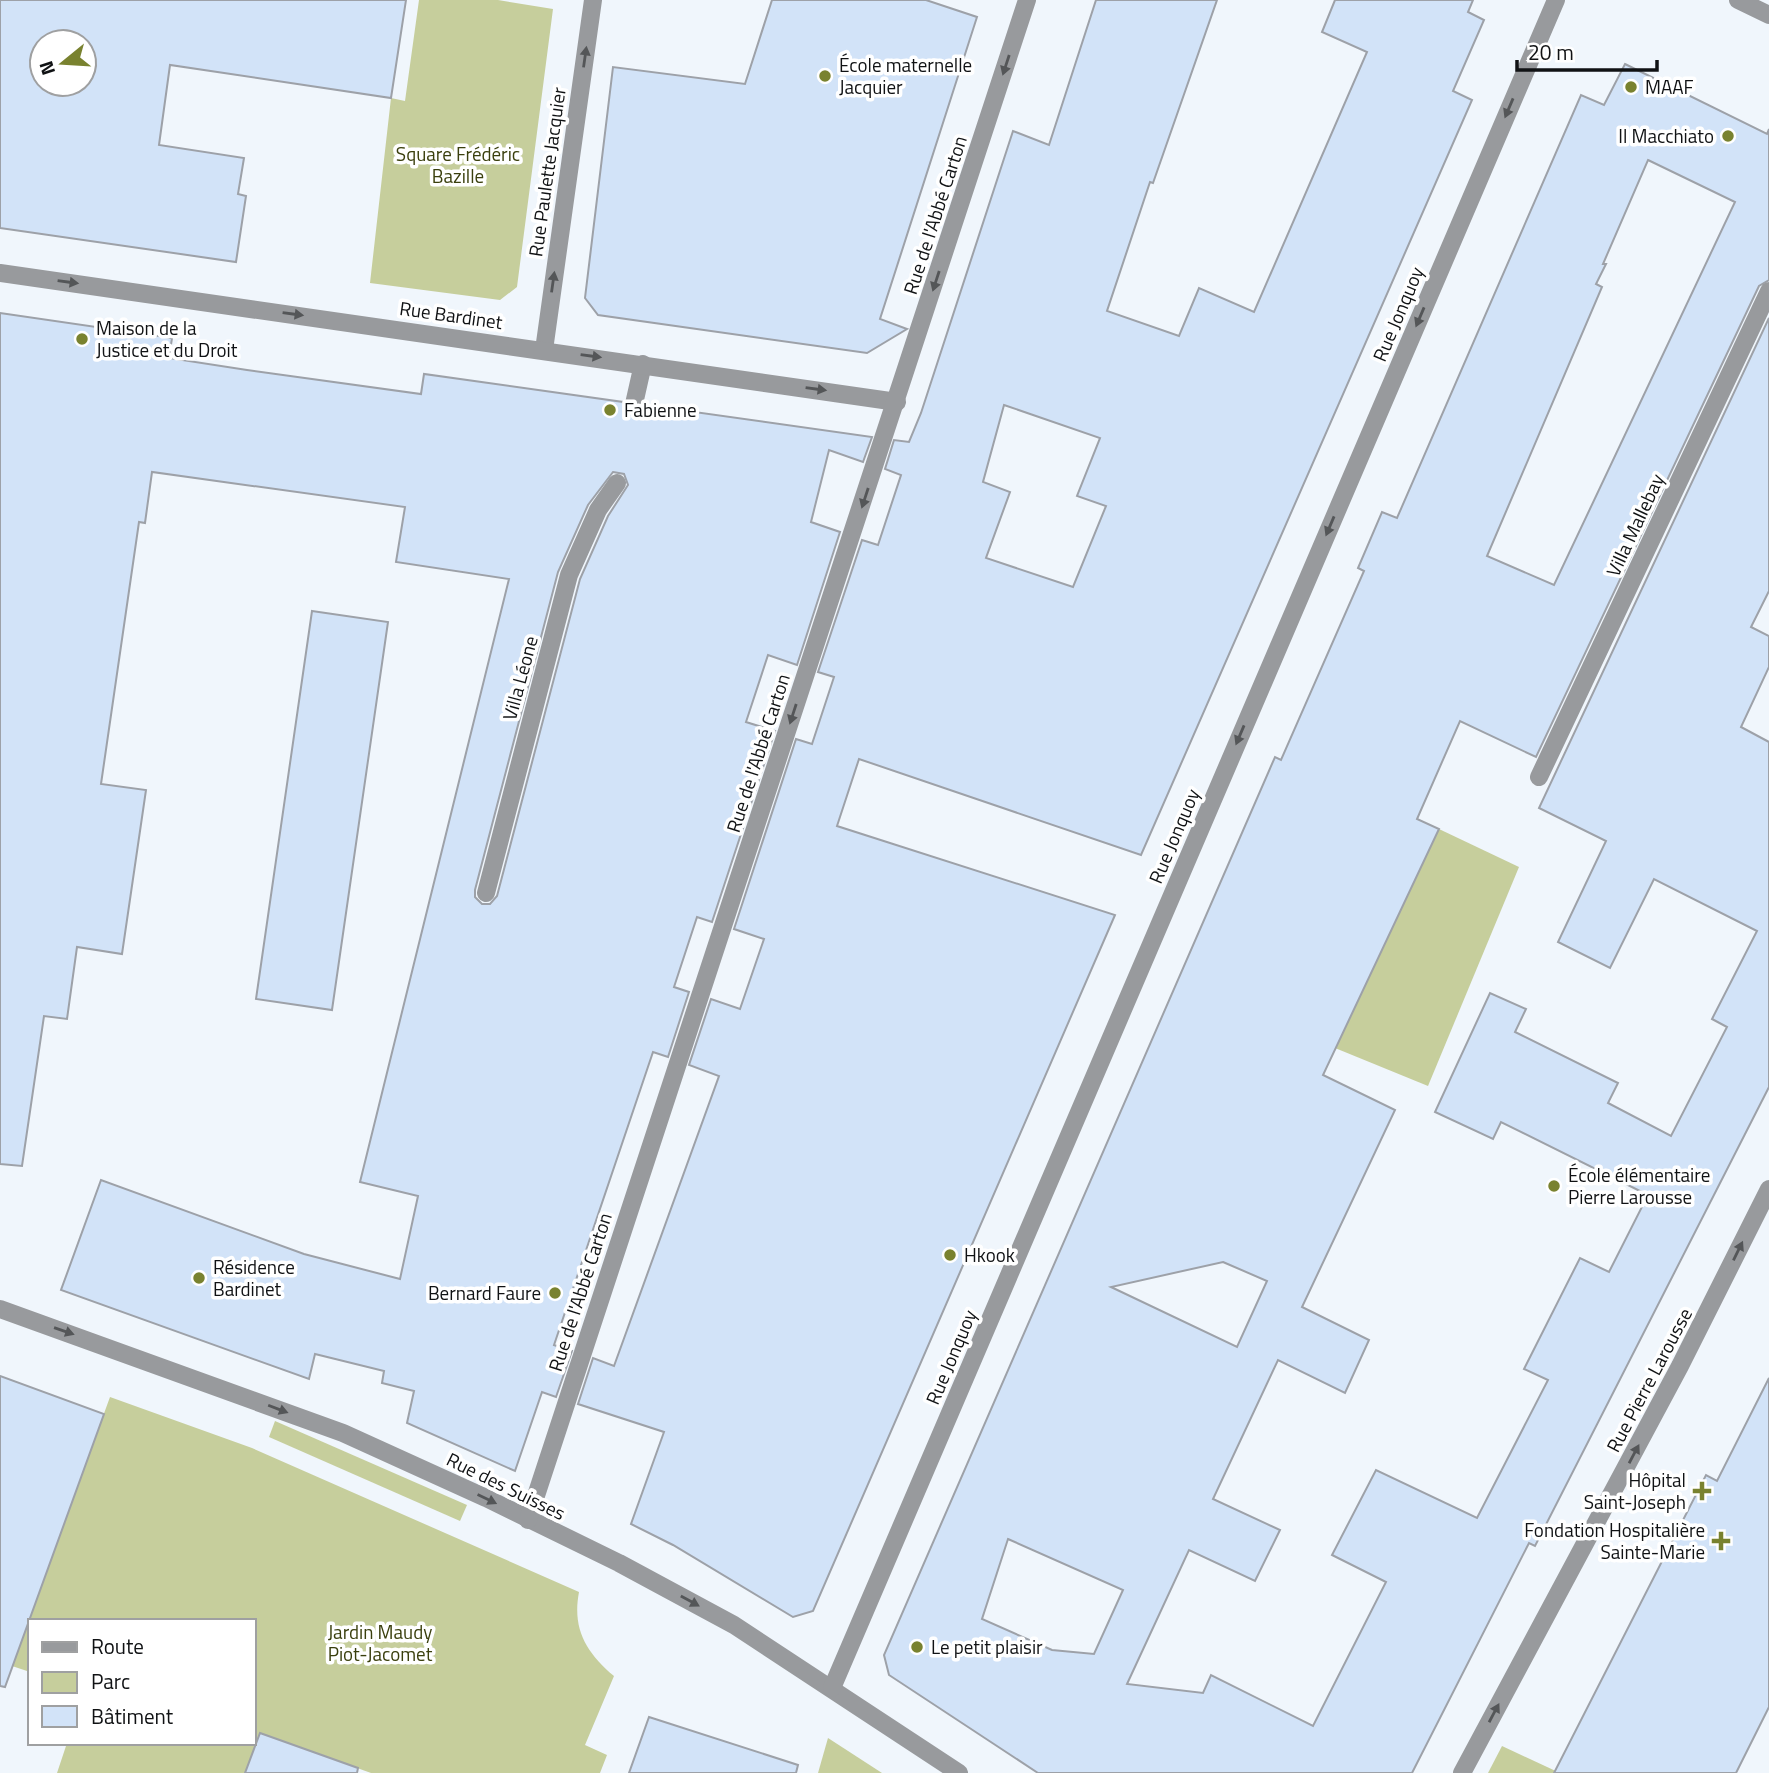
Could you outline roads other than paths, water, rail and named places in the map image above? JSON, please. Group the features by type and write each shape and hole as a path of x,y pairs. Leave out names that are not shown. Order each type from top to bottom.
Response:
{"street":[{"name":"Rue Paulette Jacquier","path":"544,350 593,0"},
{"name":"Rue de l'Abbé Carton","path":"528,1520 1027,0"},
{"name":"Rue Jonquoy","path":"832,1688 1556,0"},
{"path":"1743,1 1769,15"},
{"name":"Rue Bardinet","path":"0,273 897,402"},
{"name":"Villa Mallebay","path":"1539,777 1769,292"},
{"path":"634,404 643,364"},
{"name":"Villa Léone","path":"486,893 569,575 598,510 617,483"},
{"name":"Rue Pierre Larousse","path":"1462,1773 1681,1367 1769,1189"},
{"name":"Rue des Suisses","path":"0,1309 343,1433 619,1563 734,1625 959,1773"}],"place":[{"name":"École maternelle Jacquier","path":"825,76"},
{"name":"MAAF","path":"1631,87"},
{"name":"Il Macchiato","path":"1728,136"},
{"name":"Maison de la Justice et du Droit","path":"82,339"},
{"name":"Fabienne","path":"610,410"},
{"name":"École élémentaire Pierre Larousse","path":"1554,1186"},
{"name":"Hkook","path":"950,1255"},
{"name":"Résidence Bardinet","path":"199,1278"},
{"name":"Bernard Faure","path":"555,1293"},
{"name":"Hôpital Saint-Joseph","path":"1702,1491"},
{"name":"Fondation Hospitalière Sainte-Marie","path":"1721,1541"},
{"name":"Le petit plaisir","path":"917,1647"}],"park label":[{"name":"Square Frédéric Bazille","path":"458,165"},
{"name":"Jardin Maudy Piot-Jacomet","path":"380,1643"}]}
